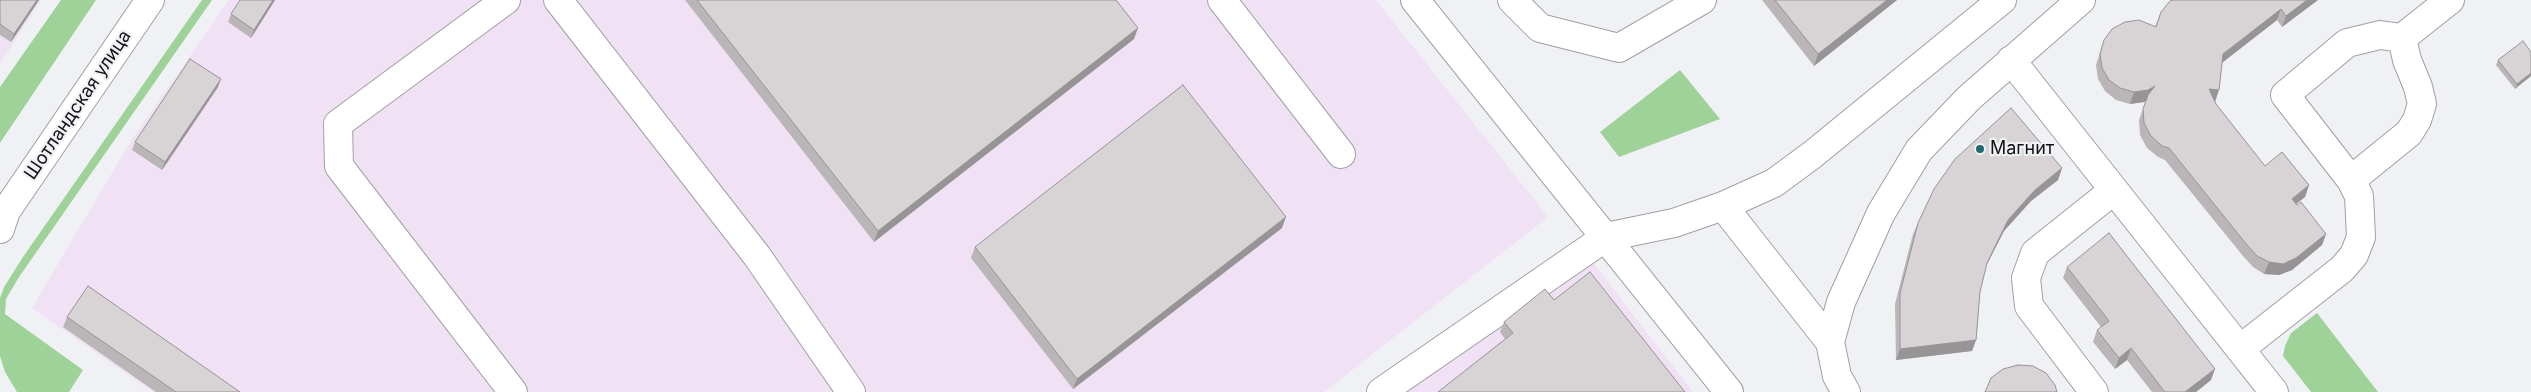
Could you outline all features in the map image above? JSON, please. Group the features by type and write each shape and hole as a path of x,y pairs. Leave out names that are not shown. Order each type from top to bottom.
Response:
{"street":[{"name":"Шотландская улица","path":"2,219 150,0"},
{"path":"506,0 338,124 338,133 339,166 513,392"},
{"path":"558,0 757,256 851,392"},
{"path":"1222,0 1341,154"},
{"path":"1415,0 1729,392"},
{"path":"1512,0 1540,28 1619,48 1702,0"},
{"path":"1381,392 1606,237 1674,223 1723,206 1774,183 2002,0"},
{"path":"1830,342 1841,302 1881,214 1920,150 1969,98 2081,0"},
{"path":"2240,349 2342,269 2354,255 2361,237 2362,216 2359,196 2351,180 2285,95 2347,43 2380,35 2402,38 2450,0"},
{"path":"2351,180 2410,133 2417,120 2422,104 2418,87 2407,60 2402,38"},
{"path":"2011,60 2274,392"},
{"path":"2094,392 2030,306 2026,278 2035,253 2114,190"},
{"path":"1723,206 1830,342 1837,376 1846,392"}],"shaded area":[{"path":"0,0 41,0 0,64"},
{"path":"229,0 1376,0 1548,217 1324,392 153,392 32,308 132,139"},
{"path":"1588,256 1693,392 1398,392"}],"green space":[{"path":"61,0 96,0 0,143 0,87"},
{"path":"202,0 212,0 19,277 6,299 5,314 83,370 69,392 17,392 5,372 0,356 0,298 4,287"},
{"path":"1680,70 1720,119 1619,157 1600,132"},
{"path":"2317,313 2378,392 2311,392 2283,356 2291,333"}],"building":[{"path":"0,0 37,0 14,34 0,24"},
{"path":"240,0 273,0 254,30 231,14"},
{"path":"697,0 1116,0 1138,28 878,231"},
{"path":"1775,0 1887,0 1818,54"},
{"path":"2172,0 2307,0 2286,16 2281,9 2223,54 2219,90 2209,89 2216,104 2265,166 2282,152 2309,185 2292,199 2297,205 2301,202 2326,234 2296,258 2283,264 2269,262 2257,256 2169,148 2162,146 2151,136 2144,123 2143,109 2148,95 2155,86 2148,90 2134,92 2120,88 2109,80 2102,68 2100,54 2104,40 2112,29 2125,22 2139,20 2156,27 2161,12"},
{"path":"2523,41 2531,52 2531,73 2517,84 2498,60"},
{"path":"190,59 221,79 165,162 135,142"},
{"path":"1183,85 1286,217 1077,379 975,247"},
{"path":"2011,108 2062,168 2035,190 2008,220 1987,263 1980,292 1976,340 1900,349 1900,293 1918,223 1934,189 1955,159"},
{"path":"2109,233 2215,369 2185,392 2165,392 2131,348 2119,358 2097,330 2109,321 2067,267"},
{"path":"1590,272 1685,392 1438,392 1513,333 1504,322 1545,289 1554,300"},
{"path":"88,286 240,392 176,392 67,317"},
{"path":"2018,365 2033,366 2046,373 2055,385 2057,392 1985,392 1991,378 2003,369"}],"place":[{"name":"Магнит","path":"1980,149"}]}
